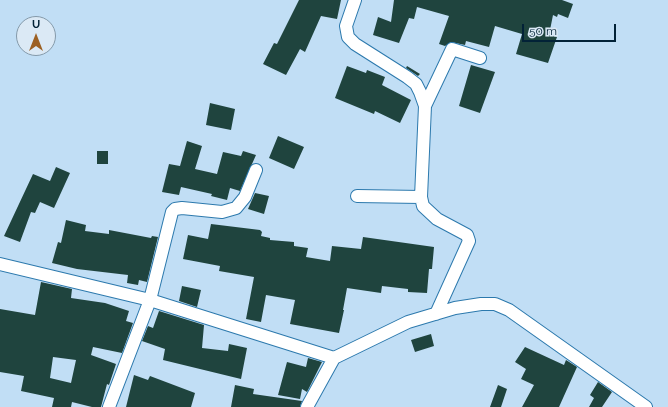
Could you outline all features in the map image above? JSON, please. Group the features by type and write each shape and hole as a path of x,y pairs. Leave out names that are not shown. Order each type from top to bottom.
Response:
{"street":[{"path":"355,0 346,26 348,37 355,44 416,84 424,106 421,197 426,212 437,220 467,235 469,241 436,314"},
{"path":"424,106 452,49 480,58"},
{"path":"109,407 150,300 172,212 182,208 222,212 236,208 245,197 256,170"},
{"path":"357,196 421,197"},
{"path":"0,264 150,300 334,358"},
{"path":"307,407 334,358 408,322 455,308 482,304 495,304 509,310 646,407"}],"building":[{"path":"299,0 341,0 337,19 321,16 305,52 300,49 286,75 263,64 274,43 277,44"},
{"path":"394,0 562,0 573,4 568,18 558,14 557,17 553,15 549,35 557,37 548,63 516,54 522,34 495,26 489,47 466,41 465,45 451,42 445,46 439,44 449,16 417,7 414,19 409,18 399,43 373,35 378,17 391,22"},
{"path":"471,65 495,72 480,113 459,106"},
{"path":"347,66 366,73 367,70 385,77 382,85 411,100 400,123 375,111 374,114 335,98"},
{"path":"407,66 420,74 418,76 406,68"},
{"path":"210,103 235,109 231,130 206,125"},
{"path":"278,136 304,147 294,169 269,158"},
{"path":"187,141 202,146 195,169 217,174 223,152 241,156 243,151 256,155 240,191 230,188 227,200 211,196 212,194 181,187 179,195 162,192 169,164 180,166"},
{"path":"97,151 108,151 108,164 97,164"},
{"path":"56,167 70,173 54,208 40,202 35,213 31,212 20,242 4,236 33,174 50,181"},
{"path":"255,193 269,196 264,214 248,209"},
{"path":"66,220 86,225 85,231 109,234 109,230 151,238 152,236 158,237 147,282 139,280 138,285 127,283 128,275 77,269 52,263 58,242 61,243"},
{"path":"211,224 260,230 262,232 261,236 270,238 270,240 294,242 294,246 308,248 306,257 330,261 332,246 361,249 363,237 434,247 432,269 429,269 427,293 408,292 408,289 382,286 381,293 347,288 339,333 290,324 295,300 266,295 261,322 246,319 254,277 219,271 220,266 183,259 188,235 208,239"},
{"path":"41,282 72,289 71,298 105,303 129,311 126,321 133,323 122,353 93,347 91,355 116,364 109,385 107,384 101,407 92,407 72,402 71,407 52,407 54,398 21,391 24,376 0,372 0,309 35,315","holes":["53,357 76,360 71,383 50,378"]},
{"path":"182,286 201,290 197,307 179,301"},
{"path":"159,311 204,325 202,348 228,351 229,344 247,348 241,379 163,360 165,349 142,341 148,326 153,328"},
{"path":"431,334 434,346 415,352 411,340"},
{"path":"525,347 564,365 566,360 577,367 559,407 522,407 534,385 521,379 526,369 515,362"},
{"path":"308,358 322,362 307,392 302,389 300,399 278,395 287,362 306,367"},
{"path":"134,375 148,380 150,376 195,393 191,407 126,407"},
{"path":"598,382 612,392 602,407 589,407 594,398 590,395"},
{"path":"235,385 254,389 253,394 302,401 300,407 231,407"},
{"path":"498,385 507,389 501,407 490,407"}]}
